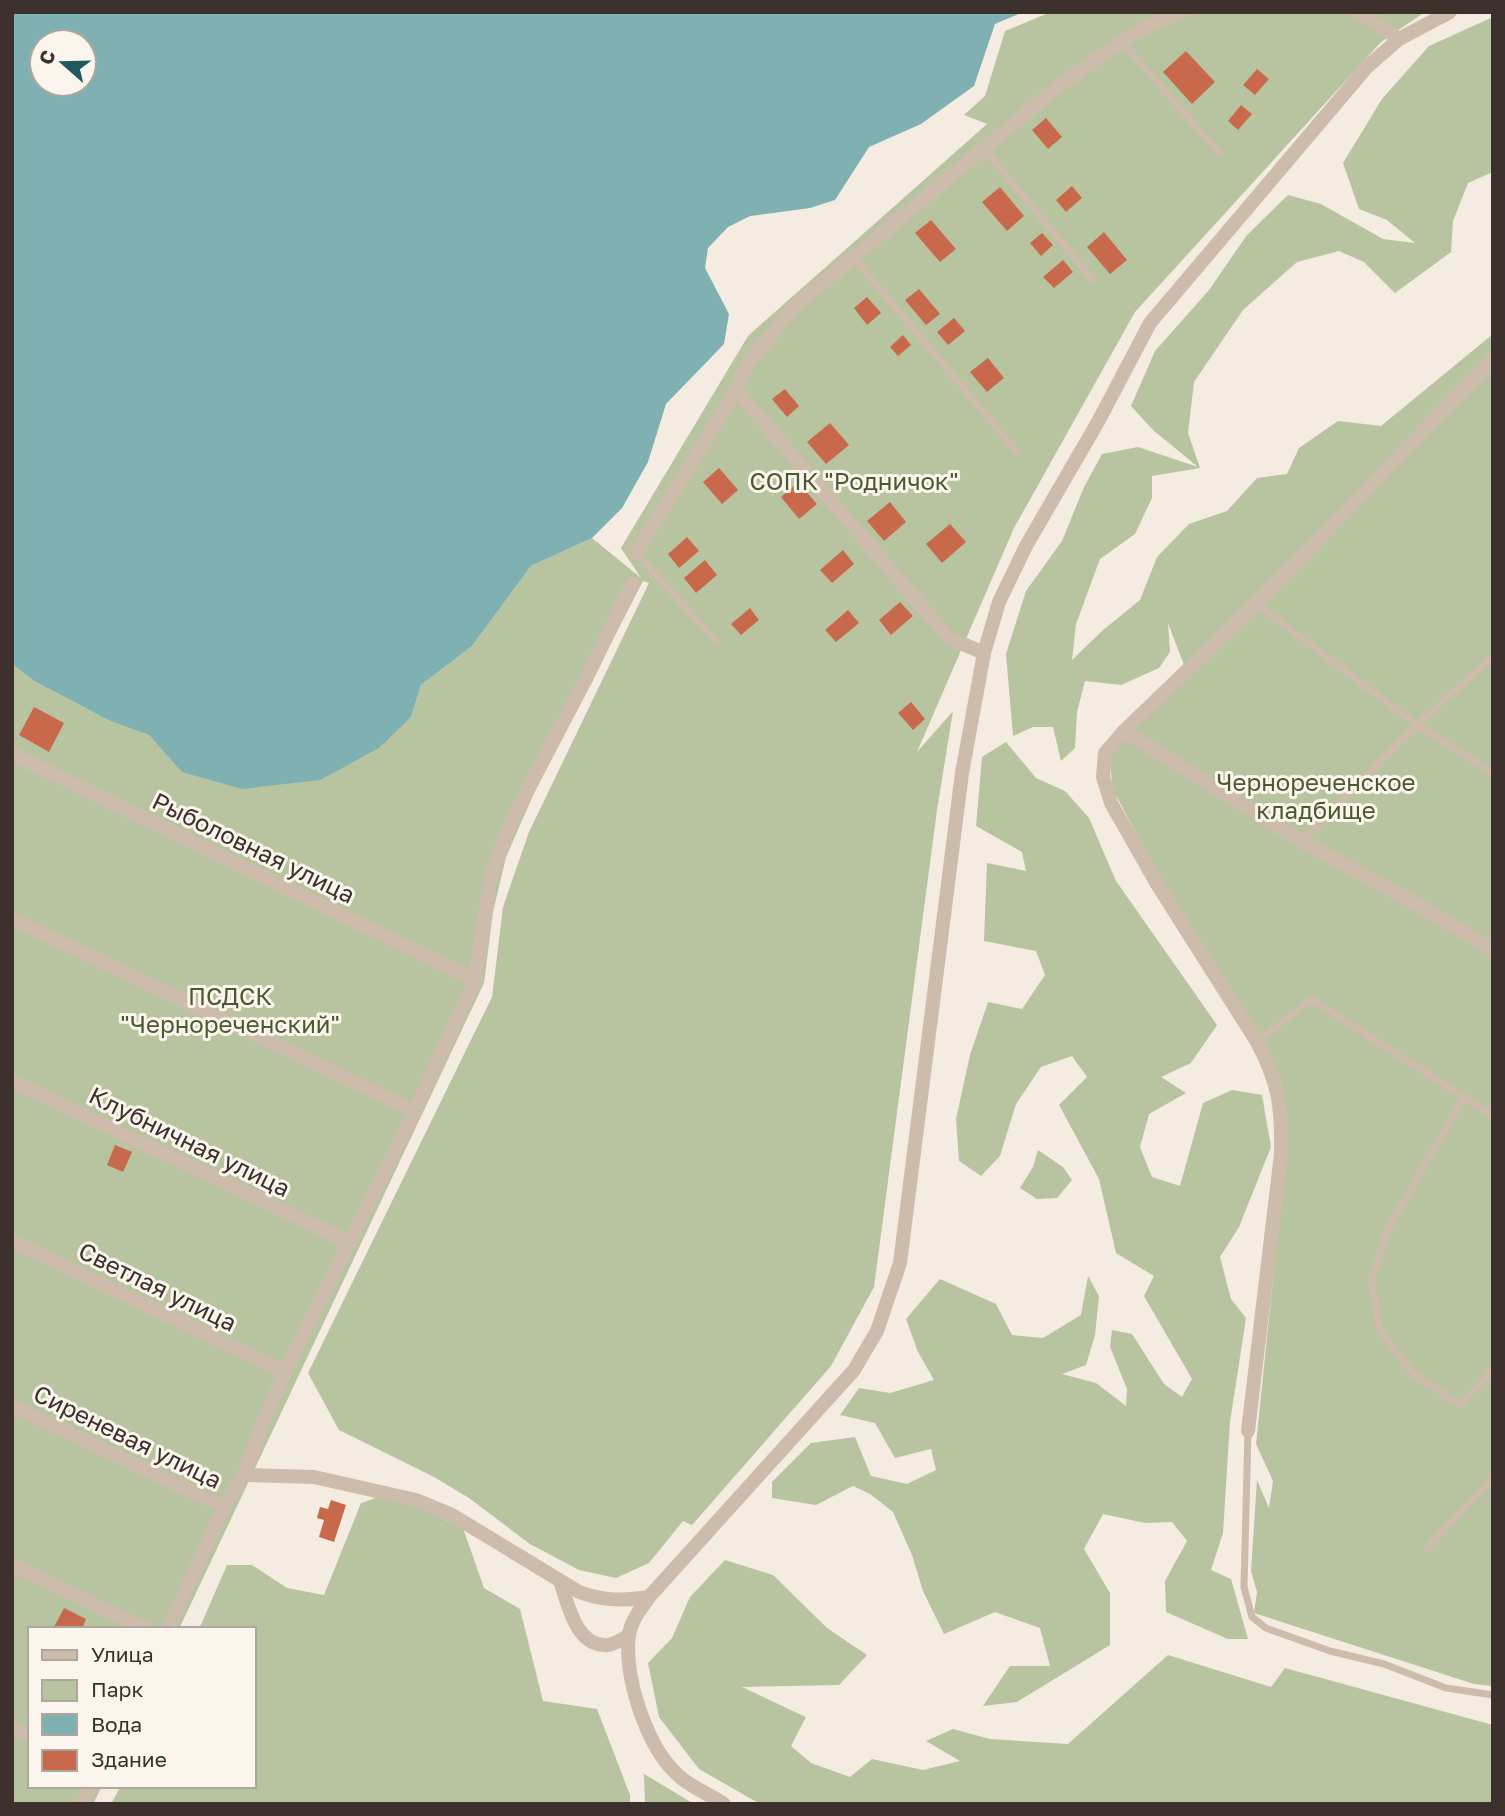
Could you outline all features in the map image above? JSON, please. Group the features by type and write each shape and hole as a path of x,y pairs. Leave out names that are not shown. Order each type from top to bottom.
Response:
{"street":[{"path":"636,553 736,390 747,364 796,305 1060,85 1121,41 1153,23 1182,12"},
{"path":"1359,12 1399,39"},
{"path":"724,1804 678,1776 657,1750 641,1719 631,1671 629,1635 636,1615 649,1597 854,1370 877,1331 891,1293 900,1263 962,773 984,653 999,602 1026,546 1150,323 1367,67 1399,39 1450,12"},
{"path":"1248,1431 1281,1154 1279,1094 1257,1042 1157,884 1111,803 1102,776 1105,753 1124,731 1255,604 1493,359"},
{"path":"736,390 949,638 984,653"},
{"path":"169,1627 224,1507 244,1475 285,1372 415,1111 475,980 491,875 511,821 632,584"},
{"path":"1124,731 1301,841 1418,905 1493,950"},
{"name":"Рыболовная улица","path":"12,754 475,980"},
{"path":"12,919 415,1111"},
{"name":"Клубничная улица","path":"12,1081 349,1242"},
{"name":"Светлая улица","path":"12,1241 285,1372"},
{"name":"Сиреневая улица","path":"12,1406 224,1507"},
{"path":"244,1475 314,1477 416,1500 452,1514 579,1592 597,1598 622,1601 649,1597"},
{"path":"12,1565 142,1627"},
{"path":"561,1581 573,1620 585,1637 596,1644 611,1645 629,1635"},
{"path":"12,1728 28,1735"},
{"path":"83,1804 90,1788"}],"lane":[{"path":"1121,41 1220,155"},
{"path":"983,148 1093,280"},
{"path":"854,258 1017,452"},
{"path":"636,553 716,641"},
{"path":"1255,604 1417,725 1493,772"},
{"path":"1301,841 1417,725 1493,656"},
{"path":"1257,1042 1311,999 1493,1116"},
{"path":"1463,1099 1389,1227 1371,1281 1380,1330 1413,1374 1460,1405 1493,1370"},
{"path":"1248,1431 1244,1587 1252,1617 1266,1628 1330,1651 1384,1664 1446,1688 1493,1695"},
{"path":"1427,1548 1493,1478"}],"green space":[{"path":"1051,12 1425,12 1381,42 1135,312 1014,528 917,752 953,711 937,810 874,1287 831,1366 692,1525 683,1521 649,1563 616,1578 579,1570 530,1544 469,1498 434,1477 339,1430 308,1373 492,997 503,907 529,832 649,583 643,581 535,791 506,857 493,912 484,983 180,1627 28,1627 28,1788 101,1788 93,1804 12,1804 12,664 34,681 110,721 149,735 183,772 411,717 421,685 472,646 531,566 592,538 641,578 621,548 748,336 987,124 964,115 985,96 1005,31"},
{"name":"Чернореченское кладбище","path":"1493,17 1493,172 1468,183 1453,221 1451,252 1395,293 1364,262 1339,251 1297,262 1243,310 1194,382 1188,433 1200,468 1152,476 1152,498 1135,534 1100,559 1076,624 1072,660 1140,600 1157,557 1189,524 1227,511 1257,478 1287,474 1299,448 1338,421 1381,426 1493,334 1493,1686 1474,1684 1254,1613 1257,1592 1251,1571 1257,1480 1269,1508 1273,1481 1256,1444 1286,1152 1284,1095 1160,878 1112,788 1110,755 1187,673 1168,623 1170,652 1159,668 1121,685 1085,681 1077,712 1075,748 1061,761 1053,727 1033,727 1013,736 1006,654 1026,591 1062,541 1084,487 1102,454 1138,447 1198,467 1153,430 1131,406 1155,351 1209,290 1247,235 1288,195 1321,204 1383,239 1415,243 1387,220 1359,209 1343,163 1382,99 1429,46"},
{"path":"1006,742 1036,778 1065,791 1089,818 1116,881 1217,1025 1191,1063 1161,1077 1186,1093 1149,1114 1140,1147 1152,1177 1180,1186 1203,1103 1232,1090 1262,1095 1271,1147 1239,1227 1220,1257 1231,1299 1246,1318 1230,1422 1223,1533 1211,1570 1231,1579 1248,1639 1228,1639 1166,1612 1165,1581 1187,1541 1172,1522 1145,1523 1103,1514 1084,1549 1110,1593 1110,1645 1017,1702 983,1706 1010,1666 1050,1666 1040,1628 995,1612 944,1634 923,1591 912,1555 893,1512 870,1494 853,1486 816,1505 772,1498 772,1482 811,1443 855,1437 871,1476 907,1484 936,1470 931,1449 895,1458 875,1423 840,1415 859,1388 890,1393 934,1380 918,1352 906,1319 940,1279 996,1304 1012,1335 1043,1338 1081,1315 1088,1276 1099,1296 1095,1335 1086,1365 1062,1374 1096,1383 1126,1406 1127,1389 1110,1347 1112,1330 1132,1334 1164,1384 1182,1397 1192,1379 1144,1296 1154,1276 1116,1253 1099,1179 1059,1105 1087,1077 1072,1056 1041,1067 1016,1104 1000,1156 981,1176 959,1161 956,1119 970,1055 988,1002 1022,1009 1045,975 1036,951 984,941 987,863 1026,871 1022,852 976,826 982,757"},
{"path":"1038,1150 1063,1167 1072,1180 1057,1198 1037,1199 1020,1188 1033,1167"},
{"path":"379,1497 390,1499 411,1505 463,1528 484,1588 520,1609 543,1701 597,1709 630,1795 630,1804 111,1804 120,1788 256,1788 256,1627 200,1627 227,1565 252,1565 287,1588 324,1595 361,1503"},
{"path":"725,1560 773,1575 827,1628 867,1655 839,1685 742,1687 806,1717 791,1746 811,1763 850,1777 872,1759 923,1770 960,1761 926,1741 953,1729 990,1739 1068,1744 1168,1655 1271,1687 1285,1668 1493,1725 1493,1804 760,1804 699,1769 659,1717 648,1663 672,1638 690,1597"},
{"path":"644,1774 694,1804 645,1804"}],"water":[{"path":"12,12 1023,12 995,24 974,86 921,124 869,147 835,200 810,208 750,216 728,227 708,248 705,268 729,314 724,344 666,404 648,462 622,508 592,538 531,566 472,646 421,685 411,717 379,748 320,780 242,789 182,772 149,735 110,721 34,681 12,664"}],"building":[{"path":"1186,51 1215,82 1192,104 1163,72"},
{"path":"1257,69 1269,79 1255,95 1243,85"},
{"path":"1241,105 1252,114 1238,130 1228,121"},
{"path":"1046,118 1062,137 1048,149 1032,130"},
{"path":"1072,186 1082,198 1066,212 1056,200"},
{"path":"1000,187 1024,216 1007,231 982,202"},
{"path":"931,220 956,249 940,262 915,233"},
{"path":"1104,232 1127,260 1110,274 1087,247"},
{"path":"1042,233 1053,245 1041,256 1030,243"},
{"path":"1063,260 1073,272 1054,288 1043,277"},
{"path":"919,289 940,314 926,325 905,300"},
{"path":"867,297 881,313 867,325 854,308"},
{"path":"954,318 965,331 948,345 937,332"},
{"path":"903,335 911,345 898,356 890,347"},
{"path":"988,358 1004,378 987,392 970,372"},
{"path":"785,389 799,406 787,417 772,399"},
{"path":"830,423 849,445 826,464 807,442"},
{"path":"719,468 738,490 722,504 703,482"},
{"path":"798,482 817,504 799,519 781,497"},
{"path":"890,502 906,522 884,541 867,521"},
{"path":"950,524 966,542 942,563 926,544"},
{"path":"687,537 699,551 679,568 668,554"},
{"path":"843,550 854,564 832,583 820,570"},
{"path":"705,560 717,575 696,593 684,578"},
{"path":"900,602 913,616 891,635 879,620"},
{"path":"750,608 759,620 741,635 731,624"},
{"path":"848,610 859,623 836,642 825,630"},
{"path":"911,702 925,719 913,730 898,713"},
{"path":"34,707 64,723 49,752 19,735"},
{"path":"115,1145 132,1152 123,1172 107,1165"},
{"path":"331,1500 346,1505 334,1542 319,1537 324,1520 317,1518 320,1507 328,1509"},
{"path":"64,1608 86,1619 83,1627 54,1627"}],"park label":[{"name":"СОПК \"Родничок\"","path":"854,480"},
{"name":"ПСДСК \"Чернореченский\"","path":"230,1009"}]}
